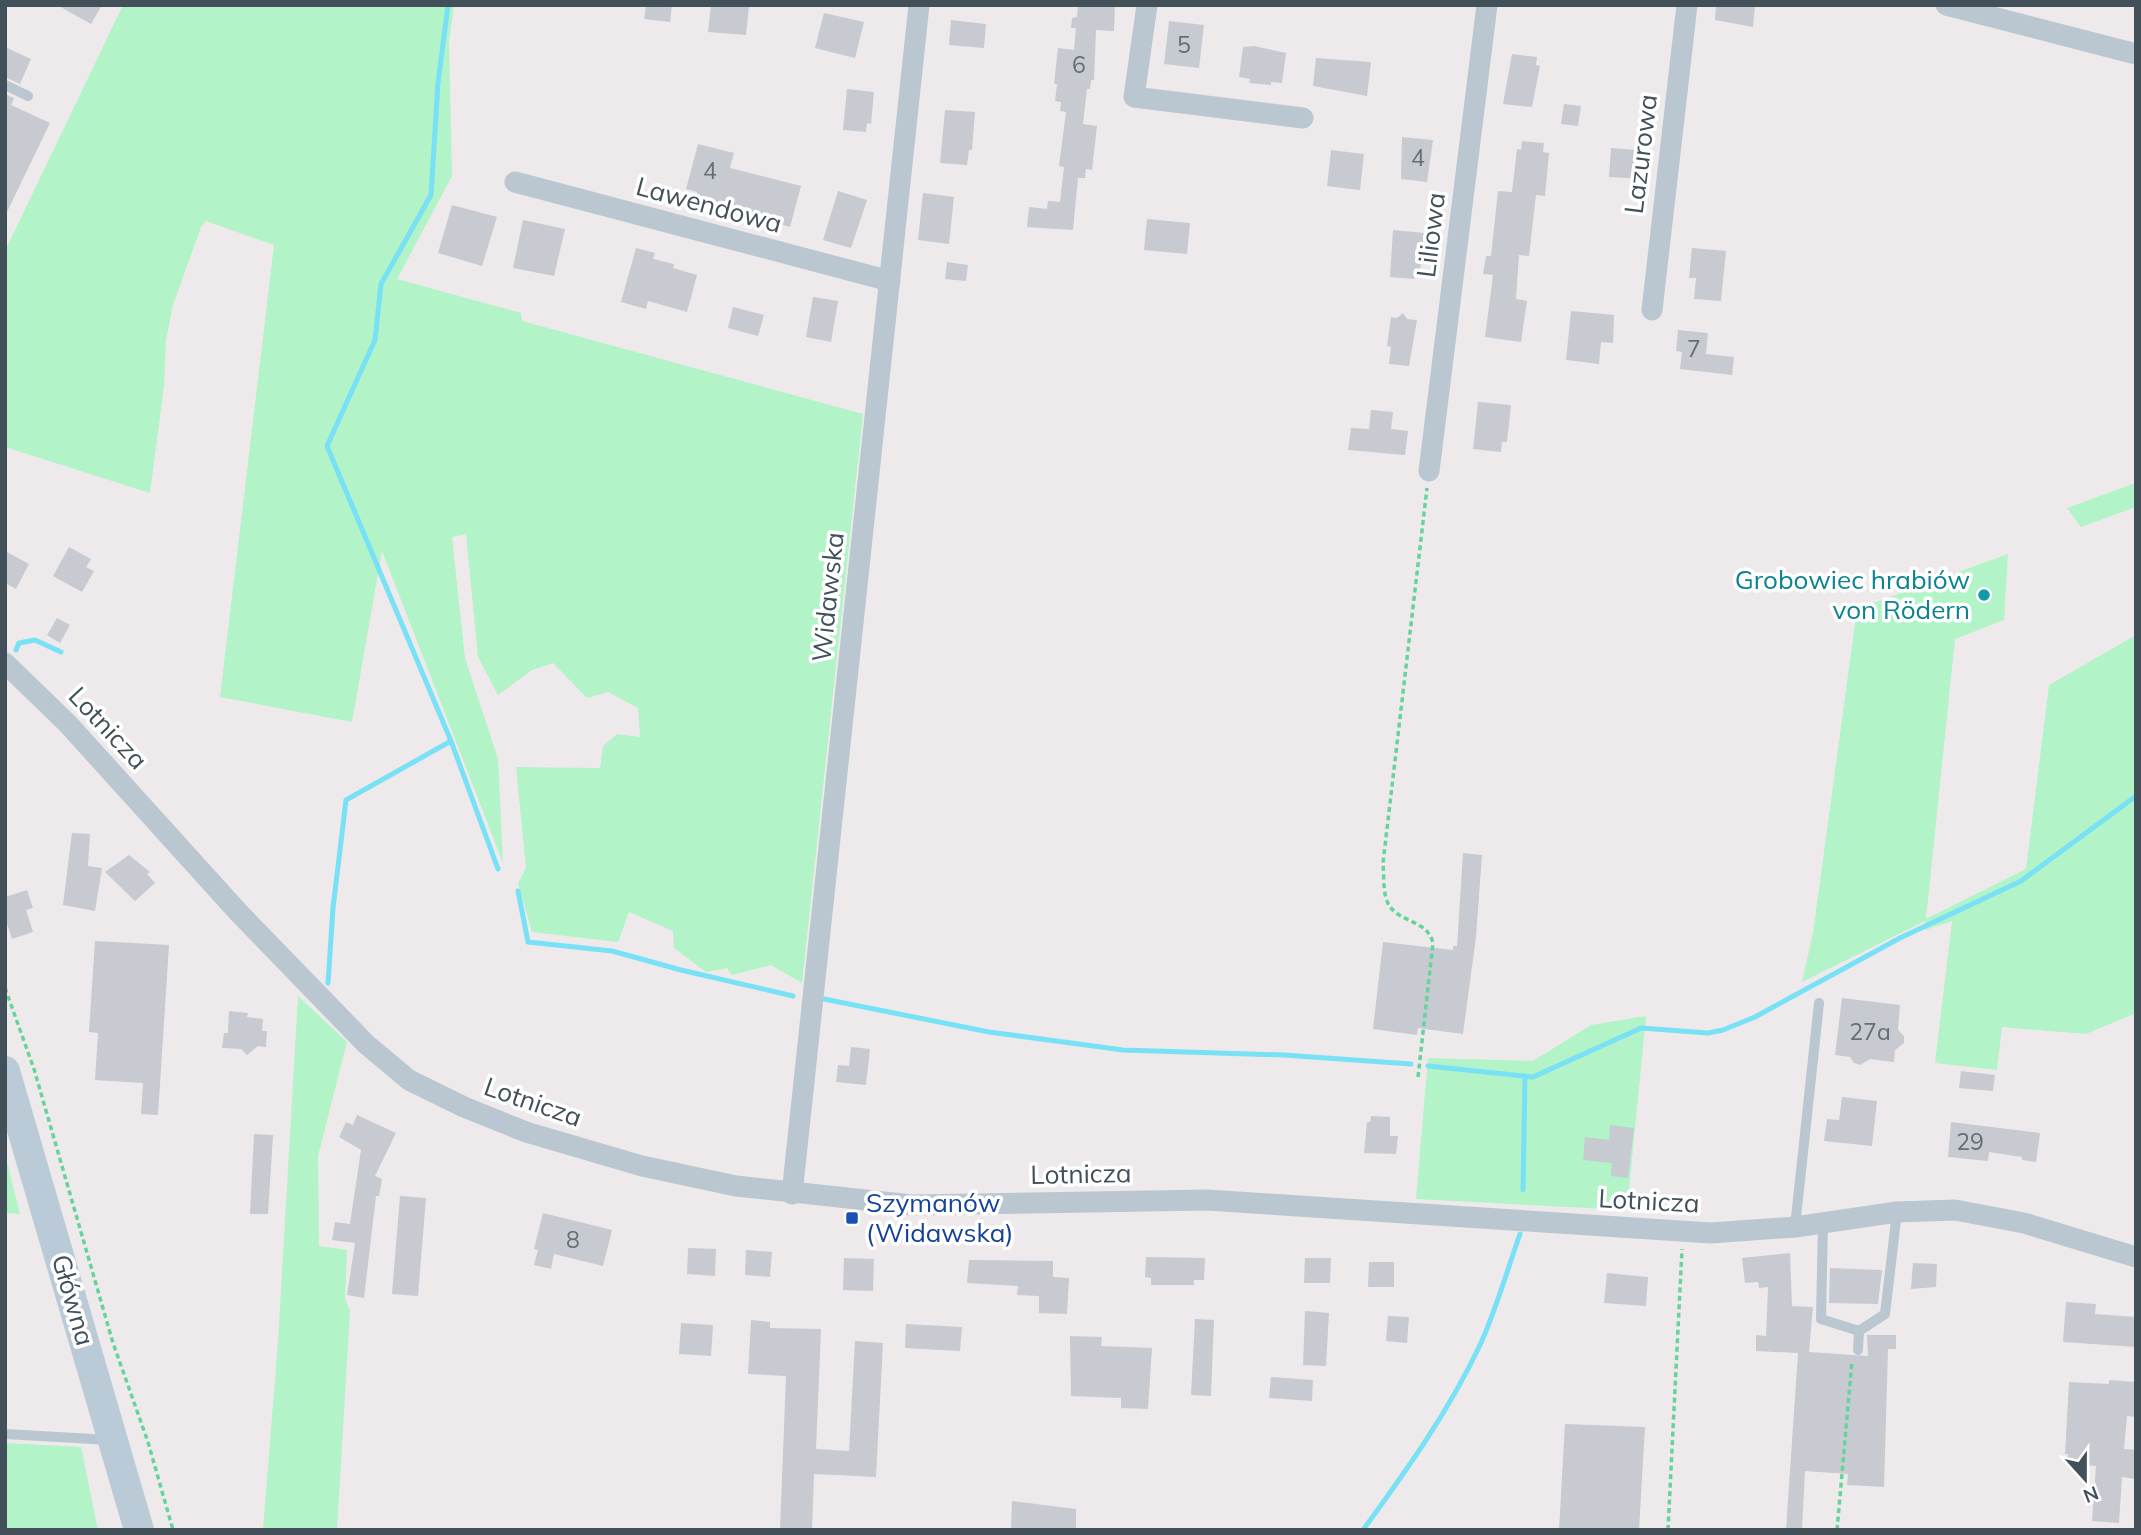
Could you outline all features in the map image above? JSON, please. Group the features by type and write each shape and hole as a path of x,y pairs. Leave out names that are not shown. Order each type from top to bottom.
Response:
{"main road":[{"name":"Główna","path":"5,1071 139,1530"}],"street":[{"name":"Widawska","path":"792,1194 919,5"},
{"path":"1147,5 1134,97 1303,118"},
{"name":"Liliowa","path":"1429,471 1487,5"},
{"name":"Lazurowa","path":"1652,310 1687,5"},
{"path":"1946,5 2136,54"},
{"name":"Lawendowa","path":"514,182 890,281"},
{"name":"Lotnicza","path":"5,663 68,724 239,913 366,1044 409,1080 464,1107 526,1132 642,1167 792,1194 912,1205 1207,1200 1683,1232 1795,1227 1897,1212 1955,1210 2010,1220 2136,1257"}],"lane":[{"path":"5,85 28,96"},
{"path":"1795,1227 1819,1003"},
{"path":"1859,1331 1885,1314 1897,1212"},
{"path":"1823,1223 1821,1319 1859,1331"},
{"path":"1858,1350 1859,1331"},
{"path":"5,1434 114,1440"}],"path":[{"path":"1418,1077 1433,943 1431,933 1424,926 1397,915 1386,900 1383,863 1429,471"},
{"path":"5,988 30,1059 113,1343 148,1442 173,1530"},
{"path":"1668,1530 1683,1232"},
{"path":"1837,1530 1850,1364 1858,1350"}],"green space":[{"path":"123,5 454,5 449,42 452,176 397,279 521,313 522,321 863,414 802,983 771,965 732,975 727,968 706,972 674,948 673,931 629,912 618,942 532,932 518,883 526,868 516,767 600,768 603,746 617,734 640,737 638,708 608,692 587,698 553,663 532,670 498,695 478,657 466,534 452,537 465,658 498,759 503,863 382,551 352,722 220,697 274,245 206,221 201,227 173,305 166,340 164,386 150,493 5,447 5,251"},
{"path":"2136,483 2136,507 2081,527 2067,508"},
{"path":"2008,554 2004,620 1955,639 1926,919 2026,869 2049,685 2136,635 2136,1013 2086,1034 2002,1027 1997,1070 1935,1063 1952,921 1925,930 1925,921 1802,982 1813,933 1857,609"},
{"path":"298,996 347,1042 318,1156 319,1246 347,1250 345,1299 350,1311 337,1530 263,1530 278,1342"},
{"path":"1646,1016 1627,1210 1416,1199 1428,1058 1533,1061 1591,1025"},
{"path":"5,1154 20,1214 5,1213"},
{"path":"5,1443 81,1447 98,1530 5,1530"}],"building":[{"path":"57,5 102,5 91,24"},
{"path":"646,5 672,5 670,22 644,19"},
{"path":"711,5 749,6 746,35 708,32"},
{"path":"1078,5 1115,5 1114,31 1096,30 1094,80 1091,80 1090,89 1087,89 1083,124 1097,126 1092,170 1086,169 1085,178 1078,178 1073,230 1027,227 1029,207 1047,209 1048,201 1060,202 1064,167 1059,166 1066,112 1060,111 1061,102 1055,101 1057,84 1054,84 1058,48 1074,50 1076,28 1071,28 1072,18 1077,17"},
{"path":"1716,5 1755,5 1753,27 1715,20"},
{"path":"824,13 864,22 855,58 815,48"},
{"path":"951,20 986,24 984,48 949,45"},
{"path":"1169,21 1204,25 1199,68 1164,64"},
{"path":"1254,46 1286,53 1282,83 1249,83 1250,79 1239,77 1243,47"},
{"path":"5,47 31,59 20,84 5,77"},
{"path":"1512,54 1537,57 1536,65 1540,66 1532,107 1503,104"},
{"path":"1316,58 1371,62 1367,96 1313,86"},
{"path":"847,89 874,92 871,124 867,123 866,132 843,130"},
{"path":"5,94 14,98 11,105 50,123 5,216"},
{"path":"1564,104 1581,106 1578,126 1561,124"},
{"path":"945,110 975,112 972,150 969,150 967,165 940,163"},
{"path":"1402,137 1433,140 1427,182 1401,179"},
{"path":"1522,141 1544,143 1543,152 1549,153 1545,196 1536,195 1529,256 1519,255 1516,299 1527,301 1521,342 1485,337 1493,275 1483,274 1486,256 1491,256 1498,191 1512,192 1517,149 1521,150"},
{"path":"698,144 734,153 730,168 801,186 790,227 695,200 697,192 686,189"},
{"path":"1611,148 1649,151 1647,179 1609,177"},
{"path":"1331,150 1364,154 1360,190 1327,186"},
{"path":"838,191 867,200 851,248 823,240"},
{"path":"923,193 954,197 949,244 918,240"},
{"path":"452,205 497,217 482,266 438,253"},
{"path":"1147,219 1190,223 1187,254 1144,250"},
{"path":"523,220 565,229 554,276 513,268"},
{"path":"1393,230 1424,233 1420,271 1415,270 1414,279 1390,277"},
{"path":"636,248 655,253 653,259 674,264 673,268 697,275 687,312 648,301 646,309 621,302"},
{"path":"1692,248 1726,251 1721,301 1694,299 1696,278 1689,278"},
{"path":"947,262 968,265 966,281 945,279"},
{"path":"813,297 838,301 831,342 806,337"},
{"path":"733,307 764,315 758,336 728,328"},
{"path":"1571,311 1614,315 1613,343 1601,342 1599,364 1566,360"},
{"path":"1403,313 1407,319 1417,320 1409,366 1389,364 1391,347 1387,346 1391,317 1397,318"},
{"path":"1678,330 1708,333 1706,354 1734,357 1732,375 1680,369 1682,352 1676,351"},
{"path":"1478,402 1511,405 1507,442 1502,442 1501,452 1473,449"},
{"path":"1371,410 1393,412 1391,429 1408,431 1405,455 1348,450 1351,428 1369,429"},
{"path":"69,547 91,559 86,567 94,571 82,592 53,576"},
{"path":"5,551 29,564 16,589 5,583"},
{"path":"57,618 70,625 60,643 47,635"},
{"path":"72,833 90,834 88,866 102,868 95,911 63,905"},
{"path":"1463,853 1482,855 1476,937 1463,1034 1418,1028 1417,1035 1373,1029 1383,942 1453,950 1453,946 1457,946"},
{"path":"129,855 150,872 147,874 155,883 135,901 105,872"},
{"path":"27,890 33,908 26,910 33,932 12,939 5,918 5,897"},
{"path":"95,941 169,945 158,1115 141,1114 143,1083 95,1080 98,1033 89,1032"},
{"path":"1842,998 1900,1005 1898,1030 1904,1036 1904,1043 1895,1050 1894,1062 1870,1059 1860,1065 1854,1063 1850,1057 1835,1055"},
{"path":"229,1011 248,1013 247,1017 263,1019 262,1031 267,1031 266,1047 258,1046 247,1055 241,1049 222,1048 224,1033 228,1033"},
{"path":"851,1047 870,1049 866,1085 836,1082 838,1065 849,1066"},
{"path":"1961,1071 1995,1075 1993,1091 1959,1088"},
{"path":"1842,1097 1877,1101 1872,1146 1824,1141 1827,1119 1839,1120"},
{"path":"357,1115 396,1133 375,1176 382,1179 379,1196 376,1196 364,1298 347,1295 355,1243 332,1240 335,1222 350,1224 361,1150 339,1137 346,1122 353,1125"},
{"path":"1371,1116 1390,1117 1390,1136 1398,1136 1396,1154 1364,1153 1367,1122 1370,1122"},
{"path":"1951,1122 2040,1133 2036,1162 1989,1152 1988,1161 1948,1157"},
{"path":"1610,1125 1634,1128 1628,1178 1611,1176 1612,1163 1583,1160 1585,1137 1609,1140"},
{"path":"254,1134 273,1135 268,1214 250,1214"},
{"path":"400,1196 426,1198 418,1296 392,1294"},
{"path":"543,1213 612,1230 603,1266 554,1254 551,1269 534,1265 538,1250 534,1249"},
{"path":"688,1248 716,1249 715,1276 687,1274"},
{"path":"746,1250 772,1252 770,1277 745,1275"},
{"path":"1790,1253 1792,1306 1813,1307 1809,1352 1868,1356 1867,1335 1896,1335 1896,1349 1888,1349 1884,1487 1847,1485 1848,1474 1805,1471 1802,1530 1786,1530 1798,1353 1756,1351 1756,1335 1766,1336 1768,1287 1759,1288 1758,1282 1745,1283 1742,1258"},
{"path":"1146,1257 1205,1258 1204,1280 1194,1280 1194,1285 1151,1285 1151,1278 1145,1277"},
{"path":"844,1258 874,1259 873,1291 843,1290"},
{"path":"1305,1258 1331,1258 1330,1283 1304,1283"},
{"path":"969,1260 1053,1261 1053,1277 1069,1278 1067,1314 1039,1313 1039,1296 1017,1295 1018,1286 967,1283"},
{"path":"1369,1262 1394,1262 1394,1287 1368,1287"},
{"path":"1913,1263 1937,1264 1936,1287 1911,1289"},
{"path":"1830,1268 1882,1270 1878,1304 1829,1303"},
{"path":"1607,1273 1648,1277 1646,1306 1604,1303"},
{"path":"2066,1302 2096,1304 2095,1314 2136,1317 2136,1347 2063,1342"},
{"path":"1305,1311 1329,1313 1326,1366 1303,1365"},
{"path":"1388,1316 1409,1317 1407,1343 1386,1341"},
{"path":"1195,1319 1214,1320 1211,1396 1191,1395"},
{"path":"751,1320 770,1322 770,1328 821,1329 816,1449 849,1451 855,1341 883,1343 876,1477 814,1474 812,1530 780,1530 786,1376 748,1374"},
{"path":"681,1323 713,1325 711,1356 679,1354"},
{"path":"906,1324 962,1327 960,1351 905,1348"},
{"path":"1070,1336 1102,1337 1101,1346 1152,1348 1148,1409 1121,1408 1121,1398 1071,1396"},
{"path":"1271,1377 1313,1380 1312,1401 1269,1398"},
{"path":"2109,1380 2136,1382 2136,1417 2127,1416 2124,1449 2136,1450 2136,1479 2122,1477 2119,1523 2092,1521 2096,1466 2067,1464 2068,1454 2065,1454 2069,1382 2109,1384"},
{"path":"1565,1424 1645,1427 1639,1530 1559,1530"},
{"path":"1012,1501 1076,1509 1076,1530 1011,1530"}],"waterway":[{"path":"448,5 438,83 431,195 381,284 375,340 327,446 451,741 498,869"},
{"path":"16,650 19,643 35,640 61,652"},
{"path":"328,983 333,908 346,800 451,741"},
{"path":"1428,1066 1533,1077 1641,1028 1708,1033 1723,1030 1755,1017 1900,938 2021,881 2136,796"},
{"path":"518,891 528,942 612,951 793,996"},
{"path":"824,999 989,1032 1123,1050 1284,1055 1411,1064"},
{"path":"1523,1190 1525,1076"},
{"path":"1363,1530 1426,1440 1468,1369 1491,1318 1520,1234"}],"place":[{"name":"Grobowiec hrabiów von Rödern","path":"1984,595"},
{"name":"Szymanów (Widawska)","path":"852,1218"}]}
